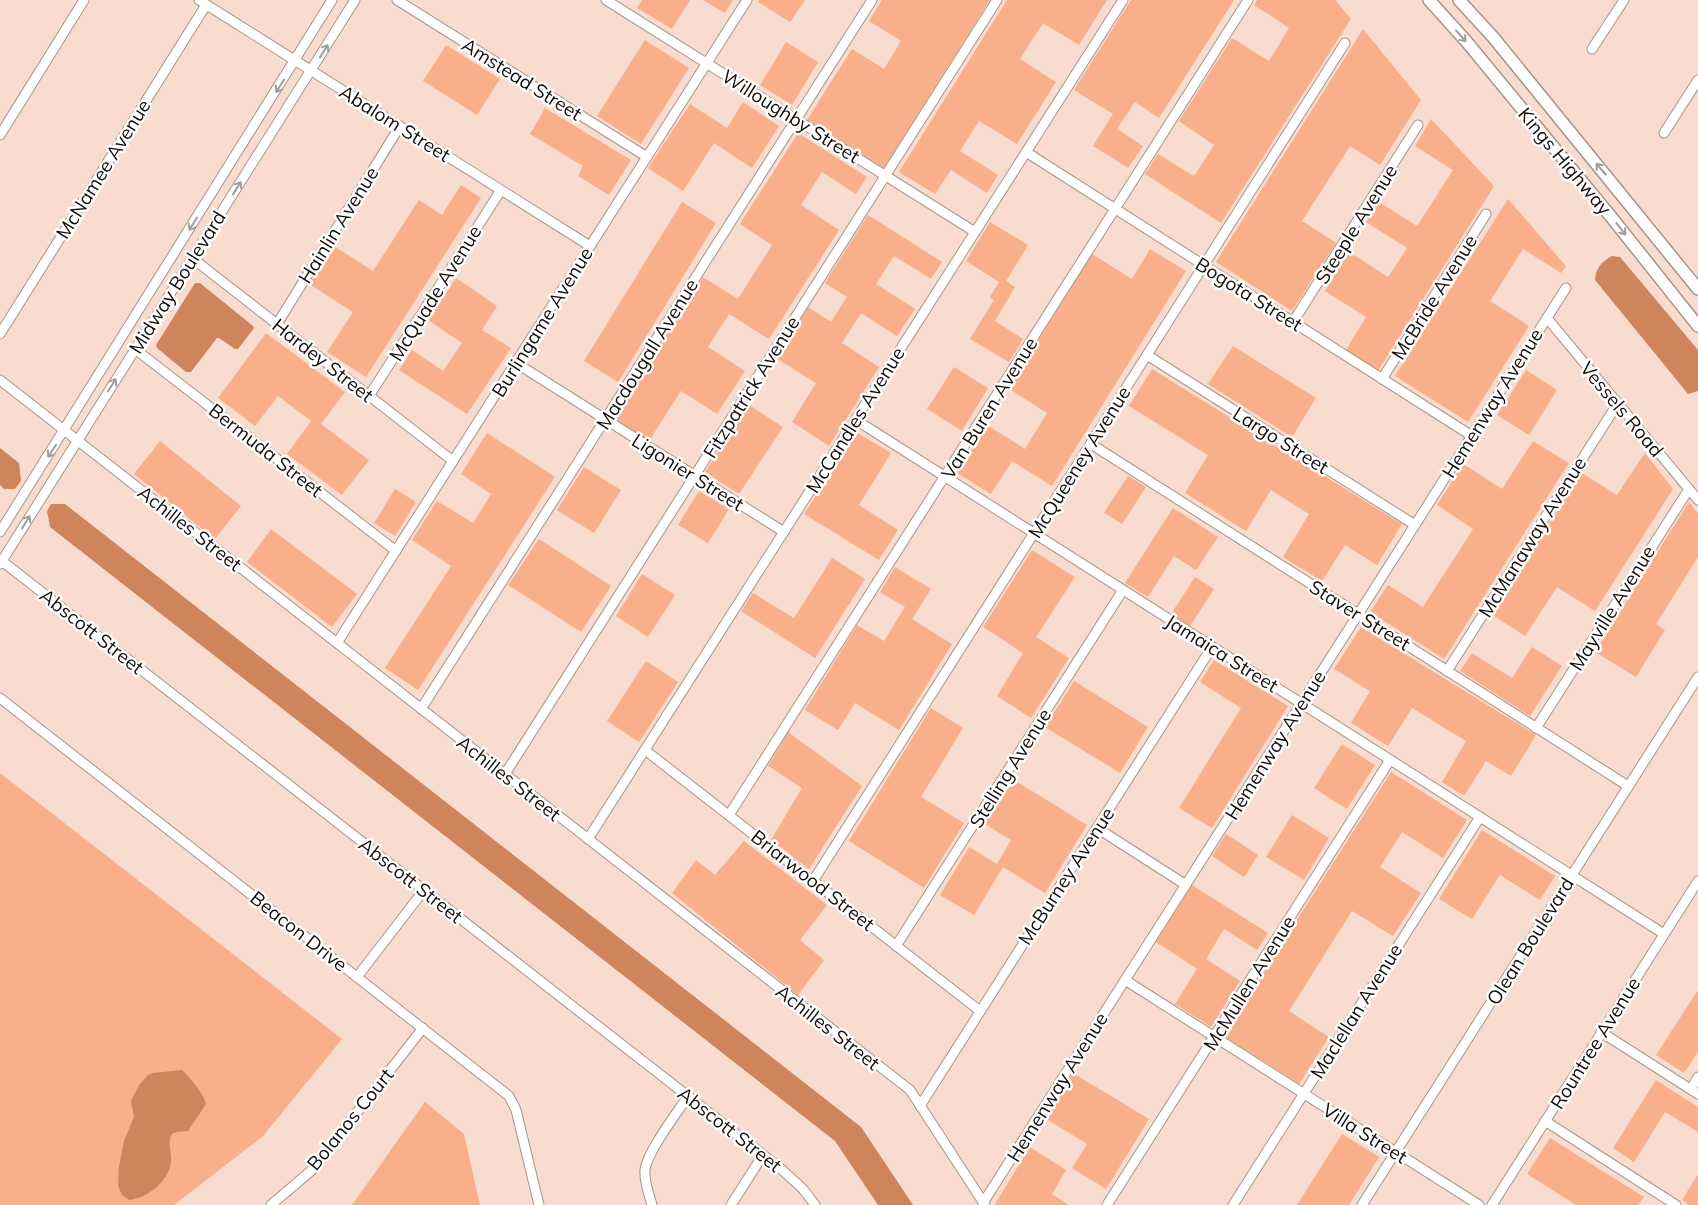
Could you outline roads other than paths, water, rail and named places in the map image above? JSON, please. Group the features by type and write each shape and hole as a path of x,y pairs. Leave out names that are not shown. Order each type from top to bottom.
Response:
{"main road":[{"name":"Kings Highway","path":"1429,0 1466,41 1551,144 1698,326"},
{"name":"Kings Highway","path":"1460,0 1493,37 1698,289"}],"street":[{"path":"0,135 84,0"},
{"name":"Midway Boulevard","path":"0,532 332,0"},
{"name":"Midway Boulevard","path":"1,562 355,0"},
{"name":"Amstead Street","path":"398,0 647,157"},
{"name":"Willoughby Street","path":"606,0 975,232"},
{"name":"Burlingame Avenue","path":"337,644 747,0"},
{"name":"Macdougall Avenue","path":"421,709 872,0"},
{"name":"Fitzpatrick Avenue","path":"505,774 997,0"},
{"name":"McCandles Avenue","path":"588,840 1123,0"},
{"name":"Van Buren Avenue","path":"729,815 1248,0"},
{"path":"1592,49 1624,0"},
{"name":"Abalom Street","path":"203,2 590,246"},
{"name":"McNamee Avenue","path":"0,334 203,2"},
{"name":"McQueeney Avenue","path":"813,881 1345,43"},
{"path":"1664,132 1698,80"},
{"name":"Steeple Avenue","path":"1293,322 1418,125"},
{"name":"Hainlin Avenue","path":"277,324 400,126"},
{"name":"Bogota Street","path":"1026,152 1472,436"},
{"name":"McQuade Avenue","path":"370,396 501,190"},
{"name":"McBride Avenue","path":"1382,379 1486,214"},
{"name":"Hardey Street","path":"192,258 453,461"},
{"name":"Hemenway Avenue","path":"984,1204 1566,288"},
{"name":"Vessels Road","path":"1547,318 1698,500"},
{"name":"Bermuda Street","path":"135,348 396,551"},
{"name":"Largo Street","path":"1147,355 1415,525"},
{"name":"Ligonier Street","path":"516,363 784,532"},
{"name":"Achilles Street","path":"0,380 910,1090 984,1204"},
{"name":"McManaway Avenue","path":"1447,671 1618,403"},
{"name":"Jamaica Street","path":"856,420 1664,934"},
{"name":"Staver Street","path":"1091,444 1628,786"},
{"name":"Mayville Avenue","path":"1536,728 1689,489"},
{"name":"Abscott Street","path":"1,562 786,1173 815,1205"},
{"name":"Stelling Avenue","path":"896,946 1123,590"},
{"name":"McBurney Avenue","path":"920,1106 1212,647"},
{"name":"Olean Boulevard","path":"1362,1205 1698,677"},
{"name":"Beacon Drive","path":"0,698 508,1096 516,1110 539,1205"},
{"name":"Briarwood Street","path":"645,750 980,1011"},
{"name":"McMullen Avenue","path":"1107,1205 1390,760"},
{"name":"Maclellan Avenue","path":"1233,1205 1480,817"},
{"path":"1097,828 1186,885"},
{"name":"Rountree Avenue","path":"1492,1205 1698,880"},
{"path":"357,976 424,890"},
{"name":"Villa Street","path":"1125,980 1479,1205"},
{"name":"Bolanos Court","path":"271,1205 312,1170 423,1028"},
{"path":"1602,1032 1694,1092 1698,1077"},
{"path":"652,1205 645,1169 650,1155 688,1096"},
{"path":"1545,1122 1676,1205"},
{"path":"732,1205 763,1155"}]}
